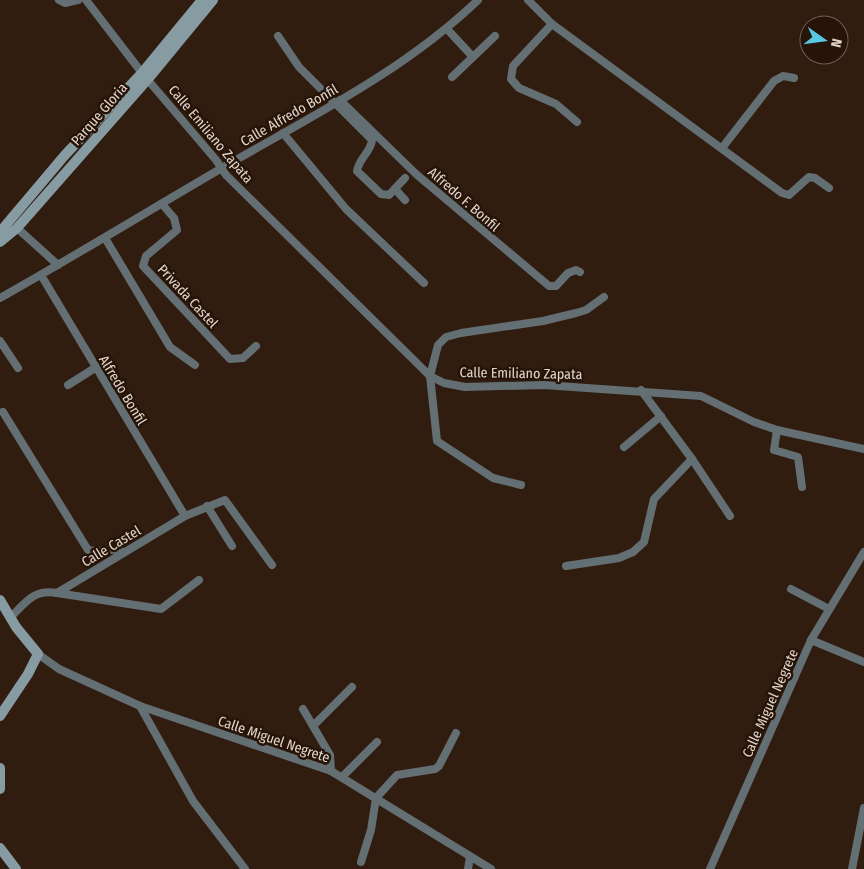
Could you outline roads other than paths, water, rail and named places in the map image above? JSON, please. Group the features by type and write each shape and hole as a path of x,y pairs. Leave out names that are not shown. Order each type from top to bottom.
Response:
{"main road":[{"name":"Parque Gloria","path":"0,242 17,228 74,163 145,76 202,0"},
{"name":"Parque Gloria","path":"0,232 65,155 145,76 213,0"},
{"path":"65,155 74,163"},
{"path":"0,600 10,617 38,654 28,674 0,716"},
{"path":"0,768 0,789"},
{"path":"0,848 16,869"}],"street":[{"path":"59,0 64,3 78,0"},
{"name":"Calle Emiliano Zapata","path":"86,0 226,175 430,376 444,383 465,386 544,385 641,390 701,396 754,422 777,430 864,449"},
{"name":"Calle Alfredo Bonfil","path":"0,298 401,63 447,29 478,0"},
{"path":"528,0 552,24 782,193 790,195 809,177 815,178 829,188"},
{"path":"552,24 513,66 511,79 519,88 556,104 577,122"},
{"path":"447,29 473,57"},
{"path":"278,36 299,67 337,102 372,140 372,147 358,162 357,171 381,194 389,195 405,178"},
{"path":"452,77 495,36"},
{"path":"722,148 774,81 783,76 794,78"},
{"name":"Alfredo F. Bonfil","path":"337,102 416,174 549,286 556,286 568,273 576,270 580,272"},
{"path":"284,133 346,209 424,283"},
{"path":"395,189 405,200"},
{"name":"Privada Castel","path":"162,204 174,218 177,230 146,256 143,266 230,359 243,358 256,346"},
{"path":"17,228 58,265"},
{"path":"105,238 170,347 194,365"},
{"name":"Alfredo Bonfil","path":"41,275 185,516"},
{"path":"521,485 493,478 437,442 430,376 438,345 446,336 460,332 542,322 576,313 586,310 604,297"},
{"path":"0,340 18,368"},
{"path":"68,384 95,368"},
{"path":"641,390 692,459 730,516"},
{"path":"3,412 88,550 112,548 124,552"},
{"path":"624,447 661,416"},
{"path":"777,430 774,450 798,457 802,487"},
{"path":"566,566 619,558 633,552 644,542 654,499 692,459"},
{"name":"Calle Castel","path":"10,617 30,598 45,591 57,593 185,516 225,500 272,565"},
{"path":"207,506 232,546"},
{"name":"Calle Miguel Negrete","path":"710,869 811,640 864,552"},
{"path":"57,593 161,609 200,580"},
{"path":"790,589 829,609"},
{"path":"811,640 864,662"},
{"name":"Calle Miguel Negrete","path":"38,654 59,669 140,706 342,777 491,869"},
{"path":"313,726 352,687"},
{"path":"140,706 193,802 245,869"},
{"path":"303,709 330,755 331,772"},
{"path":"361,862 371,830 376,798 397,775 406,772 435,769 456,733"},
{"path":"342,777 377,742"},
{"path":"852,869 864,808"},
{"path":"468,869 470,857"}]}
